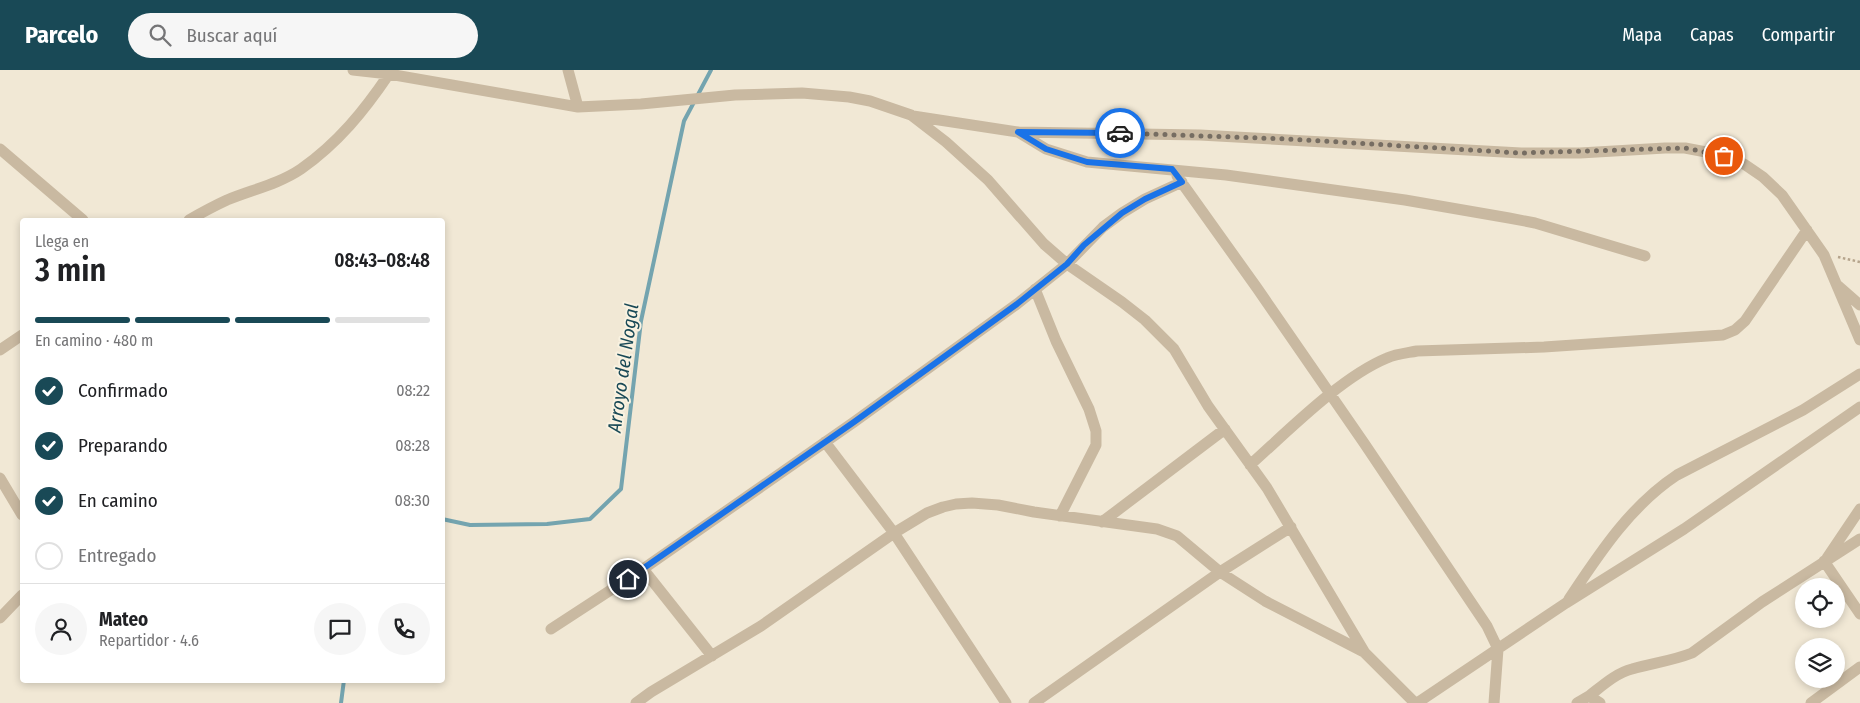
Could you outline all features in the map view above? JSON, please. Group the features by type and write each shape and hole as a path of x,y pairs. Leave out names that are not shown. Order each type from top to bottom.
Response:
{"street":[{"path":"355,70 578,106 633,104 736,95 802,94 856,99 911,115 1018,132 1200,134 1521,153 1685,148 1724,156 1744,164 1763,177 1782,195 1824,255 1860,340"},
{"path":"568,70 578,106"},
{"path":"193,218 225,201 300,170 348,129 389,74"},
{"path":"911,115 953,148 988,180 1025,224 1067,264 1122,302 1162,336 1174,350 1197,390 1250,464 1291,528 1364,653 1416,703 1684,529 1860,407"},
{"path":"1018,132 1046,149 1080,160 1172,169 1343,191 1509,218 1535,223 1645,256"},
{"path":"0,149 80,218"},
{"path":"1172,169 1257,288 1487,626 1498,649 1494,703"},
{"path":"551,629 643,569 1010,310 1067,264 1084,245 1122,213 1145,199 1182,182"},
{"path":"1250,464 1330,395 1359,374 1387,358 1417,351 1544,347 1723,335 1735,330 1745,321 1808,230"},
{"path":"1835,283 1860,305"},
{"path":"1035,289 1056,341 1089,409 1096,431 1096,445 1060,516"},
{"path":"0,350 20,336"},
{"path":"1566,604 1595,560 1628,518 1660,486 1677,475 1803,410 1860,374"},
{"path":"1102,522 1225,429"},
{"path":"824,442 894,533 1006,703"},
{"path":"0,478 20,513"},
{"path":"636,703 761,626 894,533 927,514 956,504 998,505 1060,516 1157,529 1177,536 1220,572 1265,601 1364,653"},
{"path":"1824,562 1860,509"},
{"path":"1034,703 1220,572 1291,528"},
{"path":"1577,703 1616,676 1630,669 1678,659 1692,653 1762,602 1860,539"},
{"path":"1824,562 1860,614"},
{"path":"643,569 712,656"},
{"path":"0,618 20,597"},
{"path":"1810,703 1860,667"},
{"path":"1589,696 1600,703"}],"path":[{"path":"1824,255 1860,262"}],"waterway":[{"name":"Arroyo del Nogal","path":"445,520 470,525 547,524 590,519 621,489 641,321 684,121 711,70"},
{"name":"Arroyo del Nogal","path":"341,703 344,683"}],"way so far":[{"path":"1120,133 1200,134 1521,153 1685,148 1724,156"}],"route":[{"path":"628,579 854,422 1017,304 1067,264 1084,245 1122,213 1145,199 1182,182 1172,169 1087,162 1066,157 1046,149 1018,132 1120,133"}]}
